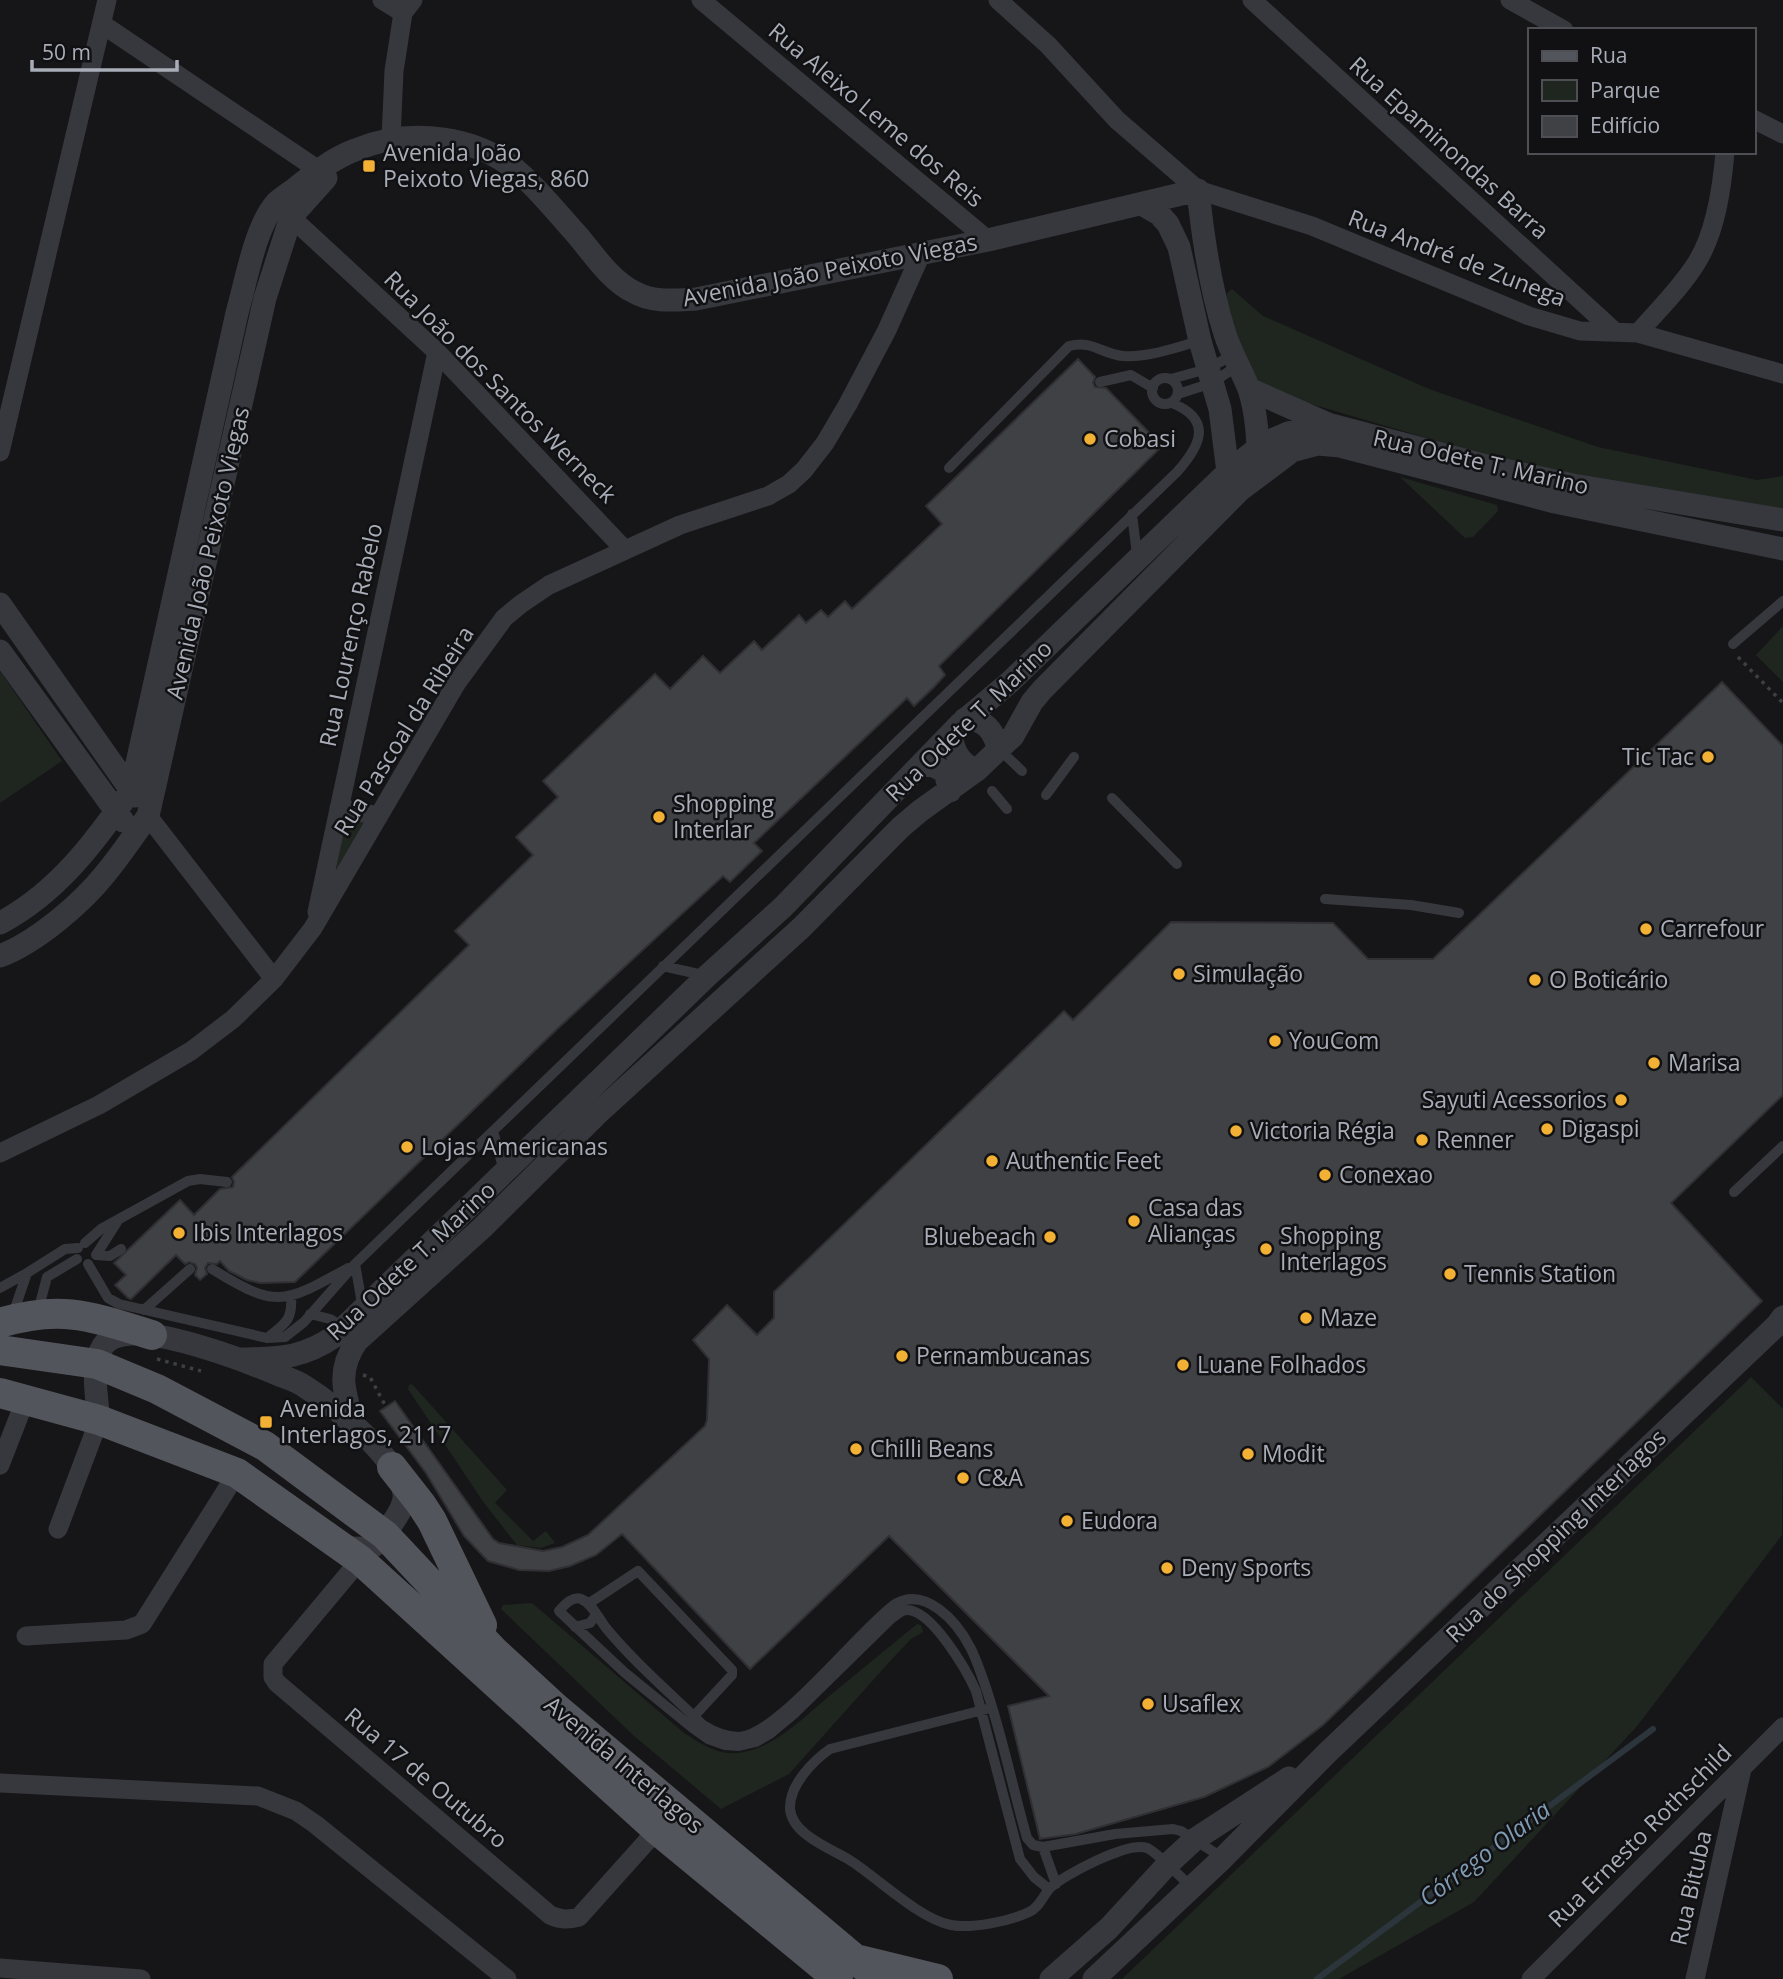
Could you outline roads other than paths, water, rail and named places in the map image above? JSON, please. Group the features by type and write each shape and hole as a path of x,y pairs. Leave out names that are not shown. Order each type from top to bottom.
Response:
{"main road":[{"path":"16,1319 69,1313 150,1334"},
{"name":"Avenida Interlagos","path":"0,1350 97,1364 157,1389 265,1446 385,1535 494,1651 845,1968"},
{"name":"Avenida Interlagos","path":"13,1396 99,1420 237,1473 351,1554 657,1830 845,1968 879,1979"},
{"path":"392,1467 432,1521 494,1651"},
{"path":"845,1968 938,1979"}],"street":[{"path":"0,452 107,0"},
{"path":"382,0 408,7 394,71 391,138"},
{"name":"Rua Aleixo Leme dos Reis","path":"701,0 988,240"},
{"path":"998,0 1048,45 1117,120 1198,190 1204,249 1233,352 1249,389 1257,427 1259,475"},
{"name":"Rua Epaminondas Barra","path":"1252,0 1614,331"},
{"path":"1510,0 1560,28"},
{"path":"102,24 317,169"},
{"path":"1755,121 1783,134"},
{"name":"Avenida João Peixoto Viegas","path":"0,923 22,911 59,881 89,847 131,790 237,313 258,237 317,169 346,153 391,138 420,136 457,141 482,150 504,161 523,176 608,272 632,292 653,300 696,299 921,254 1198,190"},
{"name":"Avenida João Peixoto Viegas","path":"0,956 46,929 78,902 106,874 148,816 283,210 339,165 391,138"},
{"path":"1638,332 1682,282 1707,241 1720,189 1725,154"},
{"name":"Rua André de Zunega","path":"1198,190 1312,226 1529,316 1580,331 1638,332 1783,374"},
{"path":"1142,204 1159,214 1173,232 1179,247 1200,341 1220,409 1234,481"},
{"name":"Rua João dos Santos Werneck","path":"283,210 437,352 625,550"},
{"name":"Rua Pascoal da Ribeira","path":"0,1153 99,1105 191,1051 233,1019 275,979 313,928 456,684 504,618 549,585 680,525 768,496 789,484 804,470 825,443 848,404 887,330 921,254"},
{"path":"1200,341 1233,352"},
{"name":"Rua Lourenço Rabelo","path":"313,928 437,352"},
{"path":"1249,389 1328,424"},
{"name":"Rua Odete T. Marino","path":"354,1424 344,1394 344,1370 350,1351 357,1341 482,1228 597,1114 801,928 901,827 977,770 1013,736 1042,690 1234,481 1258,447 1288,433 1328,424 1492,467 1573,485 1783,520"},
{"name":"Rua Odete T. Marino","path":"244,1359 293,1357 321,1346 344,1328 707,976 783,907 958,726 1011,681 1138,561 1234,481 1259,475 1292,450 1329,445 1546,500 1783,549"},
{"path":"0,604 148,816 275,979"},
{"path":"0,650 133,836"},
{"path":"977,770 960,760 952,746 958,726 978,720 988,726 999,749"},
{"path":"922,764 945,772 950,791"},
{"path":"339,808 379,816"},
{"name":"Rua do Shopping Interlagos","path":"1094,1979 1223,1858 1327,1753 1783,1317"},
{"path":"58,1529 99,1420 97,1364 103,1345 123,1335 150,1334 244,1359 303,1385 354,1424 392,1467 404,1493 403,1502 385,1535 374,1547 351,1554"},
{"path":"0,1465 13,1396"},
{"path":"26,1636 126,1630 142,1624 237,1473"},
{"name":"Rua 17 de Outubro","path":"351,1554 273,1664 273,1677 277,1683 550,1915 560,1919 579,1917 657,1830"},
{"name":"Rua Ernesto Rothschild","path":"1531,1979 1783,1727"},
{"name":"Rua do Shopping Interlagos","path":"1051,1979 1110,1928 1167,1865 1194,1840 1327,1753"},
{"name":"Rua Bituba","path":"1695,1979 1743,1768"},
{"path":"0,1783 258,1797 277,1802 315,1824 507,1979"},
{"path":"0,1968 90,1978 141,1979"}],"lane":[{"path":"949,468 1069,346 1081,343 1119,356 1131,356 1200,341"},
{"path":"1210,376 1160,379 1152,393 1161,404 1175,398 1210,376 1233,352"},
{"path":"1100,382 1130,374 1153,388"},
{"path":"1171,379 1178,388 1175,398"},
{"path":"77,1259 88,1264 108,1298 119,1304 150,1334 285,1337 304,1322 355,1264 1177,472 1192,454 1197,443 1196,419 1190,410 1175,398"},
{"path":"1132,514 1138,561"},
{"path":"1733,644 1783,601"},
{"path":"999,749 1022,771"},
{"path":"1046,795 1074,757"},
{"path":"992,791 1007,810"},
{"path":"1112,798 1177,864"},
{"path":"1325,899 1411,905 1459,914"},
{"path":"663,966 707,976"},
{"path":"493,1131 504,1173"},
{"path":"1734,1192 1783,1146"},
{"path":"16,1319 47,1277 77,1259 81,1245 93,1235 188,1181 200,1179 227,1182"},
{"path":"88,1264 95,1259 117,1222"},
{"path":"0,1288 65,1249 92,1245 96,1255"},
{"path":"96,1255 110,1256 121,1249"},
{"path":"212,1269 248,1291 262,1296 291,1296 304,1292 355,1264"},
{"path":"355,1264 363,1310"},
{"path":"150,1334 190,1269"},
{"path":"16,1319 27,1273"},
{"path":"267,1338 286,1323 290,1316 291,1296"},
{"path":"310,1314 330,1319 344,1328"},
{"path":"588,1604 638,1571 672,1606 732,1670 732,1675 694,1716"},
{"path":"1053,1886 1034,1877 1020,1859 981,1710 966,1670 942,1636 930,1623 913,1612 904,1611 895,1616 778,1728 756,1742 739,1746 725,1745 708,1739 694,1730 624,1672 559,1611 578,1598 588,1604 622,1648 694,1716 713,1731 739,1737 753,1733 780,1714 895,1604 907,1599 921,1600 935,1606 947,1617 971,1648 993,1708 1027,1838 1033,1844 1043,1846 1165,1828 1181,1831 1223,1858"},
{"path":"895,1604 895,1616"},
{"path":"575,1626 590,1623 596,1615"},
{"path":"993,1708 830,1749 818,1757 801,1780 790,1806 792,1819 804,1832 871,1873 914,1907 943,1923 960,1926 976,1925 1030,1912 1053,1886 1111,1853 1136,1847 1147,1848 1191,1886"},
{"path":"1043,1846 1053,1886"}],"waterway":[{"name":"Córrego Olaria","path":"1317,1979 1653,1729"}],"place":[{"name":"Avenida João Peixoto Viegas, 860","path":"369,166"},
{"name":"Cobasi","path":"1090,439"},
{"name":"Tic Tac","path":"1708,757"},
{"name":"Shopping Interlar","path":"659,817"},
{"name":"Carrefour","path":"1646,929"},
{"name":"Simulação","path":"1179,974"},
{"name":"O Boticário","path":"1535,980"},
{"name":"YouCom","path":"1275,1041"},
{"name":"Marisa","path":"1654,1063"},
{"name":"Sayuti Acessorios","path":"1621,1100"},
{"name":"Digaspi","path":"1547,1129"},
{"name":"Victoria Régia","path":"1236,1131"},
{"name":"Renner","path":"1422,1140"},
{"name":"Lojas Americanas","path":"407,1147"},
{"name":"Authentic Feet","path":"992,1161"},
{"name":"Conexao","path":"1325,1175"},
{"name":"Casa das Alianças","path":"1134,1221"},
{"name":"Ibis Interlagos","path":"179,1233"},
{"name":"Bluebeach","path":"1050,1237"},
{"name":"Shopping Interlagos","path":"1266,1249"},
{"name":"Tennis Station","path":"1450,1274"},
{"name":"Maze","path":"1306,1318"},
{"name":"Pernambucanas","path":"902,1356"},
{"name":"Luane Folhados","path":"1183,1365"},
{"name":"Avenida Interlagos, 2117","path":"266,1422"},
{"name":"Chilli Beans","path":"856,1449"},
{"name":"Modit","path":"1248,1454"},
{"name":"C&A","path":"963,1478"},
{"name":"Eudora","path":"1067,1521"},
{"name":"Deny Sports","path":"1167,1568"},
{"name":"Usaflex","path":"1148,1704"}]}
